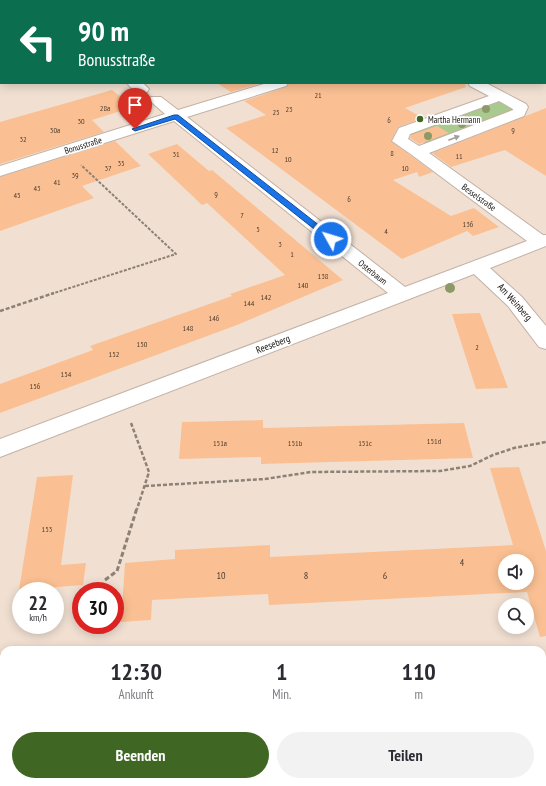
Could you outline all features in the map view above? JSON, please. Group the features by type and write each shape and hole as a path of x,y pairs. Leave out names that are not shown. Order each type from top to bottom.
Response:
{"street":[{"name":"Bonusstraße","path":"0,172 278,84"},
{"path":"418,152 519,113 521,107 477,84"},
{"name":"Besselstraße","path":"501,96 404,132 400,141 418,152 543,241"},
{"name":"Osterbaum","path":"156,100 403,295"},
{"name":"Reeseberg","path":"0,448 543,241"},
{"name":"Am Weinberg","path":"477,267 507,290 522,307 546,342"}],"path":[{"path":"0,312 176,254 66,151"},
{"path":"105,580 117,571 149,472 123,400"},
{"path":"145,486 265,479 311,472 440,471 470,466 493,454 514,448 546,442"}],"green space":[{"path":"497,100 516,110 427,144 409,133"}],"building":[{"path":"219,84 259,84 231,92"},
{"path":"288,84 465,84 466,87 405,108 423,118 398,127 391,141 433,172 419,177 417,172 393,180 451,216 474,208 499,227 473,236 467,231 402,259 226,128 266,115 244,101 286,87"},
{"path":"112,90 133,107 92,120 104,132 0,164 0,122"},
{"path":"546,108 546,176 505,150 451,167 432,153"},
{"path":"437,126 449,133 419,144 410,138 411,135"},
{"path":"115,141 141,166 82,186 94,198 0,231 0,177"},
{"path":"177,144 209,171 212,170 343,280 237,325 0,413 0,384 93,350 90,346 232,296 230,294 285,275 207,203 202,205 148,154"},
{"path":"480,313 508,388 476,389 452,314"},
{"path":"263,420 263,428 464,423 473,458 261,464 261,457 179,459 182,422"},
{"path":"519,467 546,551 546,636 540,637 534,616 534,598 529,598 527,592 269,605 268,594 152,600 151,620 124,622 125,563 175,559 175,550 270,545 270,557 513,545 490,468"},
{"path":"73,475 61,565 86,563 83,582 72,582 72,586 64,586 64,582 20,582 37,477"}],"place":[{"name":"Martha Hermann","path":"420,119"}],"route":[{"path":"135,129 176,116 331,239"}]}
